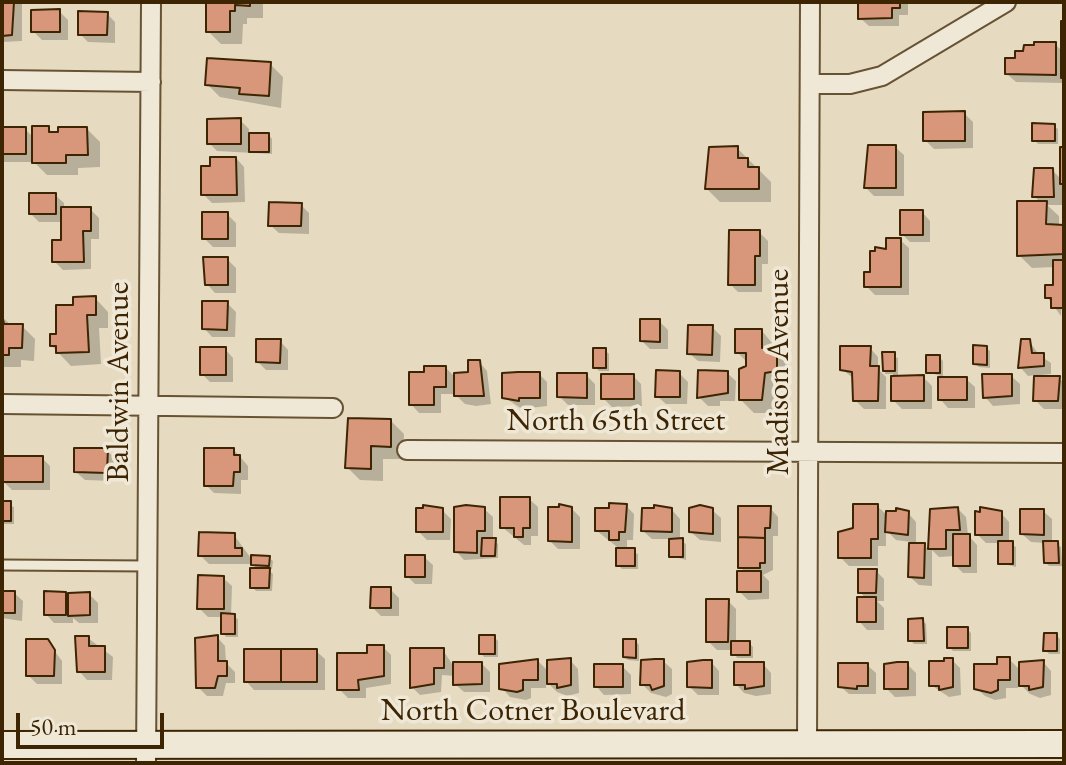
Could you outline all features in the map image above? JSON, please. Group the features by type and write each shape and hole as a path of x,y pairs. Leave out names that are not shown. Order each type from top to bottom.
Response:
{"main road":[{"name":"North Cotner Boulevard","path":"2,745 146,755 807,742 1064,744"}],"street":[{"name":"Baldwin Avenue","path":"146,755 151,2"},
{"name":"Madison Avenue","path":"807,742 810,2"},
{"path":"810,84 850,84 882,76 1006,2"},
{"path":"2,80 151,82"},
{"path":"2,404 333,408"},
{"name":"North 65th Street","path":"407,450 1064,453"}],"lane":[{"path":"2,565 148,566"}],"building":[{"path":"2,2 14,2 12,35 2,36"},
{"path":"206,2 250,2 250,6 235,5 235,11 230,11 230,32 206,32"},
{"path":"858,2 900,2 900,8 892,8 892,18 858,19"},
{"path":"60,9 60,32 31,32 31,10"},
{"path":"78,11 108,12 107,35 78,35"},
{"path":"1061,21 1064,21 1064,78 1061,78"},
{"path":"1034,42 1056,42 1056,75 1005,74 1005,58 1015,58 1015,51 1023,51 1024,45 1034,45"},
{"path":"207,58 271,62 269,96 239,94 240,88 205,85"},
{"path":"965,111 965,141 923,141 923,112"},
{"path":"241,118 241,144 207,144 207,119"},
{"path":"1032,123 1055,124 1055,141 1032,141"},
{"path":"32,126 49,126 49,132 58,132 58,127 87,127 88,155 66,155 66,163 32,163"},
{"path":"2,127 26,127 26,154 2,154"},
{"path":"249,133 269,133 269,152 249,152"},
{"path":"868,145 896,145 896,188 864,188"},
{"path":"738,146 738,158 748,158 748,167 759,167 759,189 705,189 709,147"},
{"path":"1060,147 1064,147 1064,184 1060,184"},
{"path":"210,157 236,157 237,195 201,195 201,166 210,166"},
{"path":"1034,168 1053,168 1054,197 1032,197"},
{"path":"29,193 56,193 56,214 29,214"},
{"path":"1017,201 1047,201 1046,224 1064,225 1064,254 1017,256"},
{"path":"269,202 302,203 301,226 268,226"},
{"path":"61,207 91,207 91,231 83,231 84,262 52,262 52,240 61,240"},
{"path":"900,210 923,210 923,235 900,235"},
{"path":"202,212 228,212 228,239 202,239"},
{"path":"729,230 760,230 760,256 755,256 755,285 728,285"},
{"path":"886,238 901,238 901,287 864,287 864,272 870,272 870,251 875,251 875,247 886,249"},
{"path":"203,257 228,257 228,285 205,285"},
{"path":"1053,260 1064,260 1064,308 1051,308 1051,298 1045,298 1045,285 1053,285"},
{"path":"96,296 96,315 87,315 89,352 56,353 56,346 50,346 50,334 56,334 56,305 73,305 73,297"},
{"path":"202,301 228,301 227,330 202,329"},
{"path":"2,315 4,324 23,324 22,348 9,348 9,355 2,355"},
{"path":"640,319 660,319 660,342 640,341"},
{"path":"688,325 713,325 712,355 687,354"},
{"path":"735,329 762,329 762,348 777,348 777,371 765,373 762,400 739,400 739,369 746,366 746,353 735,353"},
{"path":"256,339 281,339 280,363 256,362"},
{"path":"1021,339 1030,339 1032,353 1044,353 1044,366 1018,368"},
{"path":"973,345 987,346 987,365 973,364"},
{"path":"840,346 871,346 870,366 879,366 878,401 853,401 852,372 840,370"},
{"path":"200,347 226,347 226,375 200,375"},
{"path":"593,348 606,348 606,368 593,368"},
{"path":"882,352 895,352 895,371 883,371"},
{"path":"926,355 940,355 940,373 926,373"},
{"path":"468,360 480,360 484,396 454,396 454,373 468,372"},
{"path":"424,366 446,366 446,387 434,387 434,405 409,405 409,372 424,372"},
{"path":"656,370 680,371 680,397 655,397"},
{"path":"698,370 728,371 728,393 697,398"},
{"path":"540,372 540,398 519,398 519,401 502,398 502,373"},
{"path":"557,373 587,373 587,398 557,397"},
{"path":"601,374 634,374 634,399 601,399"},
{"path":"982,374 1012,374 1012,396 983,398"},
{"path":"924,375 924,401 891,401 891,376"},
{"path":"1034,376 1060,376 1058,401 1033,401"},
{"path":"938,377 967,377 967,400 938,400"},
{"path":"348,418 391,419 391,447 371,446 371,469 345,468"},
{"path":"74,448 108,448 107,473 74,472"},
{"path":"204,448 234,448 234,455 240,455 240,472 234,472 233,486 204,486"},
{"path":"2,456 43,456 43,482 2,482"},
{"path":"500,497 530,497 530,528 523,528 523,537 514,537 514,528 500,528"},
{"path":"2,501 11,501 11,521 2,521"},
{"path":"609,503 627,504 625,532 619,532 619,540 609,540 609,531 595,531 595,508 609,508"},
{"path":"559,504 572,507 572,542 548,541 548,507 559,507"},
{"path":"853,504 878,504 878,539 871,539 871,558 838,558 838,532 853,528"},
{"path":"423,505 443,508 443,532 416,532 416,508 423,508"},
{"path":"654,505 672,508 672,532 641,531 642,508 654,508"},
{"path":"700,505 713,508 713,534 689,532 689,508"},
{"path":"738,506 771,506 770,528 765,528 765,538 738,537"},
{"path":"454,507 485,507 485,531 477,531 477,553 454,552"},
{"path":"958,507 960,530 946,530 946,549 928,549 930,509"},
{"path":"980,507 1002,511 1002,535 975,535 975,511 980,512"},
{"path":"896,508 909,511 908,535 885,532 886,511 896,511"},
{"path":"1020,509 1044,509 1044,535 1020,534"},
{"path":"199,532 235,533 235,548 242,548 242,556 198,556"},
{"path":"953,534 970,534 970,566 953,566"},
{"path":"738,537 765,538 765,563 760,563 760,568 738,568"},
{"path":"482,538 496,538 495,556 481,556"},
{"path":"683,538 683,557 669,557 669,539"},
{"path":"998,541 1013,541 1013,564 998,564"},
{"path":"1043,541 1058,541 1059,563 1044,563"},
{"path":"909,543 925,543 924,578 908,577"},
{"path":"616,548 635,548 635,566 616,566"},
{"path":"251,555 270,556 269,566 251,565"},
{"path":"405,555 425,555 425,577 405,577"},
{"path":"250,568 270,568 269,588 250,588"},
{"path":"858,569 877,569 876,593 858,593"},
{"path":"737,571 761,571 761,592 737,592"},
{"path":"198,575 224,576 224,609 197,609"},
{"path":"371,587 391,587 391,608 370,608"},
{"path":"2,591 15,591 15,613 2,613"},
{"path":"44,591 66,592 66,615 44,615"},
{"path":"90,592 90,615 68,616 68,593"},
{"path":"857,597 876,597 876,622 857,622"},
{"path":"706,599 729,599 728,642 706,642"},
{"path":"221,613 235,614 235,634 221,634"},
{"path":"923,618 924,641 908,641 908,619"},
{"path":"947,627 968,627 968,648 947,648"},
{"path":"1044,633 1057,633 1057,651 1043,651"},
{"path":"218,635 218,661 227,661 227,676 218,676 215,688 196,688 195,638"},
{"path":"479,635 495,635 495,654 479,654"},
{"path":"75,636 89,636 89,646 105,646 105,672 77,672"},
{"path":"26,639 48,639 55,650 54,676 26,676"},
{"path":"623,639 636,639 636,658 623,657"},
{"path":"731,641 750,641 750,655 731,655"},
{"path":"367,645 384,645 384,676 358,680 359,690 337,690 337,653 367,653"},
{"path":"410,648 444,648 444,668 434,668 434,684 410,688"},
{"path":"244,649 281,649 281,682 244,682"},
{"path":"281,649 317,649 317,682 281,682"},
{"path":"997,657 1010,657 1010,680 998,680 998,690 991,693 974,689 974,664 997,664"},
{"path":"571,658 571,685 557,688 557,684 547,684 547,660"},
{"path":"944,658 953,658 953,687 939,690 939,686 929,686 929,661 944,661"},
{"path":"538,659 538,680 523,680 523,690 517,692 499,689 499,664"},
{"path":"664,659 664,686 652,690 650,685 640,685 641,660"},
{"path":"712,660 712,688 687,687 687,662"},
{"path":"1044,660 1043,687 1029,690 1029,686 1019,686 1019,662"},
{"path":"453,662 482,662 482,684 453,685"},
{"path":"734,662 764,662 764,686 745,689 745,685 734,685"},
{"path":"908,662 908,689 884,689 884,664"},
{"path":"838,663 868,663 868,686 857,686 857,689 838,687"},
{"path":"594,664 623,664 623,687 594,687"}]}
